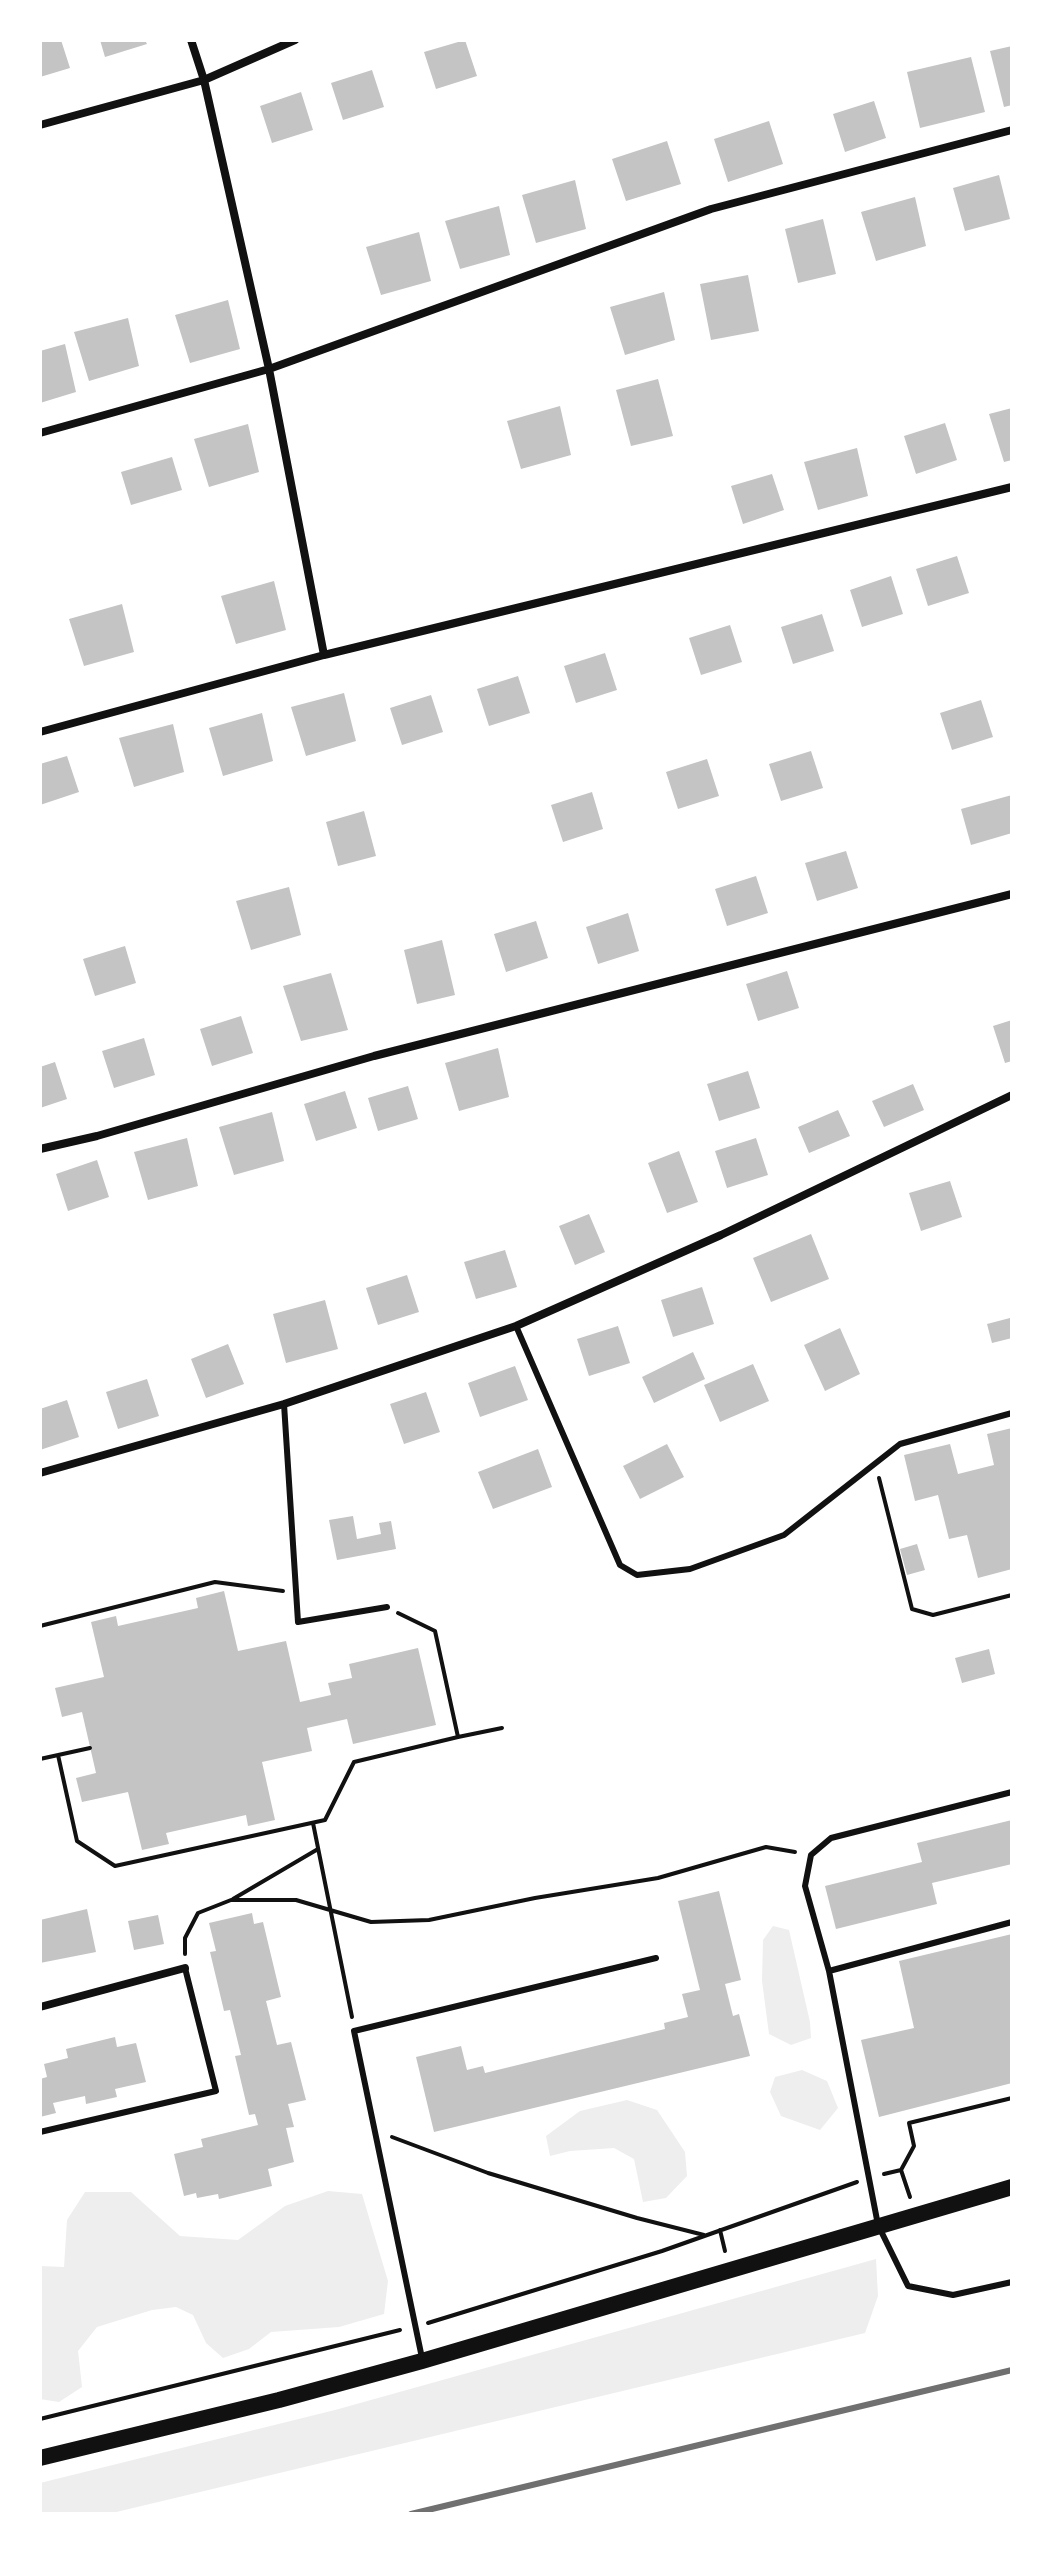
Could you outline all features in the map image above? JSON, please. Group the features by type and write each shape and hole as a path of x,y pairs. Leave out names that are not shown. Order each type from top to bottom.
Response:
{"main road":[{"path":"40,2458 279,2400 422,2361 1012,2187"}],"street":[{"path":"191,40 204,80 269,369 324,655"},
{"path":"40,125 204,80 295,40"},
{"path":"40,433 269,369 711,209 1012,130"},
{"path":"40,732 324,655 1012,487"},
{"path":"40,1149 97,1136 374,1056 1012,894"},
{"path":"40,1473 284,1404 516,1326 721,1235 1012,1095"},
{"path":"40,2007 185,1968"}],"lane":[{"path":"516,1326 620,1565 637,1575 690,1569 784,1535 900,1444 1012,1413"},
{"path":"284,1404 298,1622 387,1607"},
{"path":"1012,1792 831,1838 811,1855 805,1886 829,1971 878,2225 908,2286 953,2295 1012,2282"},
{"path":"829,1971 1012,1922"},
{"path":"422,2361 354,2031 656,1958"},
{"path":"40,2132 216,2091 185,1968"}],"path":[{"path":"875,1464 912,1609 933,1615 1012,1595"},
{"path":"40,1626 215,1582 296,1592"},
{"path":"387,1607 435,1631 458,1737"},
{"path":"58,1755 77,1841 115,1866 325,1820 354,1762 502,1728"},
{"path":"40,1759 90,1748"},
{"path":"313,1823 354,2031"},
{"path":"231,1900 296,1900 371,1922 429,1920 535,1898 658,1878 766,1847 811,1855"},
{"path":"185,1968 185,1938 198,1913 231,1900 318,1849"},
{"path":"910,2197 901,2170 914,2146 909,2123 1012,2098"},
{"path":"375,2131 488,2173 706,2236"},
{"path":"40,2419 416,2326 662,2251 868,2178 901,2170"}],"shaded area":[{"path":"773,1926 789,1930 810,2022 811,2038 791,2045 769,2034 762,1981 763,1940"},
{"path":"802,2070 827,2081 838,2108 820,2130 781,2116 770,2092 775,2077"},
{"path":"627,2100 657,2110 685,2152 687,2176 666,2198 643,2202 634,2159 614,2148 570,2151 550,2156 546,2136 580,2111"},
{"path":"328,2191 362,2194 388,2281 384,2314 339,2327 271,2332 249,2349 223,2358 206,2343 193,2315 176,2307 152,2310 97,2327 78,2351 82,2387 59,2402 40,2399 40,2266 64,2267 67,2220 85,2192 131,2192 180,2236 238,2240 285,2206"},
{"path":"876,2259 878,2296 865,2333 108,2514 40,2514 40,2483 335,2410"}],"building":[{"path":"40,40 61,40 70,68 40,77"},
{"path":"100,40 145,40 147,44 105,57"},
{"path":"465,40 477,76 436,89 424,52"},
{"path":"1012,46 1012,105 1004,107 990,51"},
{"path":"971,57 985,112 920,128 907,72"},
{"path":"372,70 384,107 343,120 331,83"},
{"path":"301,92 313,130 272,143 260,106"},
{"path":"874,101 886,138 845,152 833,114"},
{"path":"769,121 783,164 728,182 714,139"},
{"path":"667,141 681,184 626,201 612,159"},
{"path":"999,175 1010,219 965,231 953,188"},
{"path":"575,180 586,229 536,243 522,195"},
{"path":"915,197 926,246 876,261 861,212"},
{"path":"499,206 510,255 460,269 445,221"},
{"path":"823,219 836,274 798,283 785,229"},
{"path":"419,232 431,281 381,295 366,247"},
{"path":"748,275 759,331 711,340 700,284"},
{"path":"664,292 675,340 625,355 610,307"},
{"path":"228,300 240,349 190,363 175,315"},
{"path":"128,318 139,366 89,381 74,332"},
{"path":"65,344 76,392 40,403 40,351"},
{"path":"658,379 673,436 631,446 616,390"},
{"path":"560,406 571,455 521,469 507,421"},
{"path":"1012,408 1012,460 1004,462 989,414"},
{"path":"945,423 957,460 916,474 904,436"},
{"path":"248,424 259,472 209,487 194,439"},
{"path":"857,448 868,496 818,510 804,462"},
{"path":"172,457 182,490 131,505 121,472"},
{"path":"772,474 784,510 743,524 731,486"},
{"path":"957,556 969,593 928,606 916,569"},
{"path":"891,576 903,614 862,627 850,590"},
{"path":"274,581 286,630 236,644 221,596"},
{"path":"122,604 134,652 84,666 69,619"},
{"path":"822,614 834,651 793,664 781,627"},
{"path":"730,625 742,662 701,675 689,638"},
{"path":"605,653 617,690 576,703 564,666"},
{"path":"518,676 530,713 489,726 477,689"},
{"path":"344,693 356,741 306,756 291,707"},
{"path":"431,695 443,732 402,745 390,708"},
{"path":"981,700 993,737 952,750 940,713"},
{"path":"262,713 273,761 223,776 209,728"},
{"path":"173,724 184,772 134,787 119,738"},
{"path":"811,751 823,788 781,801 769,764"},
{"path":"67,756 79,792 40,805 40,764"},
{"path":"707,759 719,796 678,809 666,772"},
{"path":"592,792 603,829 563,842 551,805"},
{"path":"1012,795 1012,833 971,845 961,809"},
{"path":"364,811 376,856 338,866 326,822"},
{"path":"846,851 858,888 817,901 805,863"},
{"path":"756,876 768,913 727,926 715,889"},
{"path":"289,887 301,935 251,950 236,901"},
{"path":"628,913 639,951 598,964 586,927"},
{"path":"536,921 548,958 506,972 494,934"},
{"path":"442,940 455,995 417,1004 404,950"},
{"path":"125,946 136,983 95,996 83,959"},
{"path":"787,971 799,1008 758,1021 746,984"},
{"path":"331,973 348,1030 301,1041 283,986"},
{"path":"241,1016 253,1053 212,1066 200,1029"},
{"path":"1012,1020 1012,1061 1005,1063 993,1026"},
{"path":"144,1038 155,1075 114,1088 102,1051"},
{"path":"498,1048 509,1097 459,1111 445,1063"},
{"path":"55,1062 67,1099 40,1108 40,1067"},
{"path":"748,1071 760,1108 719,1121 707,1084"},
{"path":"913,1084 924,1110 884,1127 872,1101"},
{"path":"408,1086 418,1119 378,1131 368,1098"},
{"path":"345,1091 357,1128 316,1141 304,1104"},
{"path":"838,1110 850,1136 809,1153 798,1127"},
{"path":"272,1112 284,1161 234,1175 219,1127"},
{"path":"187,1138 198,1186 148,1200 134,1152"},
{"path":"756,1138 768,1175 727,1188 715,1151"},
{"path":"679,1151 698,1202 667,1213 648,1163"},
{"path":"97,1160 109,1197 68,1211 56,1174"},
{"path":"950,1181 962,1217 921,1231 909,1193"},
{"path":"589,1214 605,1252 575,1265 559,1226"},
{"path":"811,1234 829,1279 771,1302 753,1258"},
{"path":"505,1250 517,1287 476,1299 464,1262"},
{"path":"407,1275 419,1312 378,1325 366,1288"},
{"path":"702,1287 714,1324 673,1337 661,1300"},
{"path":"325,1300 338,1349 286,1363 273,1314"},
{"path":"1010,1318 1012,1338 992,1343 987,1324"},
{"path":"618,1326 630,1363 589,1376 577,1339"},
{"path":"840,1328 860,1374 825,1391 804,1345"},
{"path":"228,1344 244,1384 206,1398 191,1359"},
{"path":"693,1352 705,1379 654,1403 642,1377"},
{"path":"753,1364 769,1401 720,1422 704,1385"},
{"path":"515,1366 528,1400 480,1417 468,1383"},
{"path":"147,1379 159,1416 118,1429 106,1392"},
{"path":"426,1392 440,1432 404,1444 390,1404"},
{"path":"67,1400 79,1437 40,1450 40,1409"},
{"path":"1012,1428 1012,1569 978,1578 967,1535 949,1539 938,1495 915,1501 904,1455 950,1444 958,1474 994,1465 987,1434"},
{"path":"667,1444 684,1477 640,1499 623,1466"},
{"path":"538,1449 552,1487 493,1509 478,1472"},
{"path":"353,1516 357,1539 381,1534 379,1523 391,1521 396,1549 337,1560 329,1520"},
{"path":"917,1544 925,1570 907,1575 900,1549"},
{"path":"224,1591 238,1651 286,1641 300,1702 331,1695 328,1683 352,1678 349,1664 418,1648 436,1725 353,1744 347,1719 307,1728 312,1751 262,1762 275,1820 248,1826 246,1815 166,1833 169,1844 142,1850 128,1792 82,1802 76,1778 96,1773 82,1712 62,1717 55,1688 104,1677 91,1622 116,1616 118,1626 198,1608 196,1598"},
{"path":"989,1649 995,1674 962,1683 955,1658"},
{"path":"1012,1820 1012,1864 932,1883 937,1904 836,1929 825,1886 922,1862 917,1843"},
{"path":"719,1891 741,1980 725,1984 733,2016 739,2014 750,2056 434,2132 416,2057 461,2046 467,2070 483,2066 485,2073 665,2029 664,2023 688,2017 682,1994 700,1990 678,1901"},
{"path":"87,1909 96,1952 40,1963 40,1920"},
{"path":"252,1913 254,1924 263,1922 281,1997 266,2001 277,2045 291,2042 306,2100 288,2104 294,2127 286,2128 294,2162 268,2169 272,2186 219,2199 218,2194 197,2198 196,2193 184,2196 174,2154 203,2147 201,2139 258,2125 255,2114 249,2115 235,2056 241,2055 230,2010 224,2011 210,1952 216,1951 209,1923"},
{"path":"158,1915 164,1944 134,1950 128,1921"},
{"path":"1012,1934 1012,2083 879,2117 861,2040 914,2028 899,1961"},
{"path":"115,2037 117,2047 136,2043 146,2082 115,2089 117,2097 86,2104 85,2096 53,2103 56,2113 40,2117 40,2079 47,2077 44,2064 68,2058 66,2049"}],"railway":[{"path":"411,2514 1012,2370"}]}
